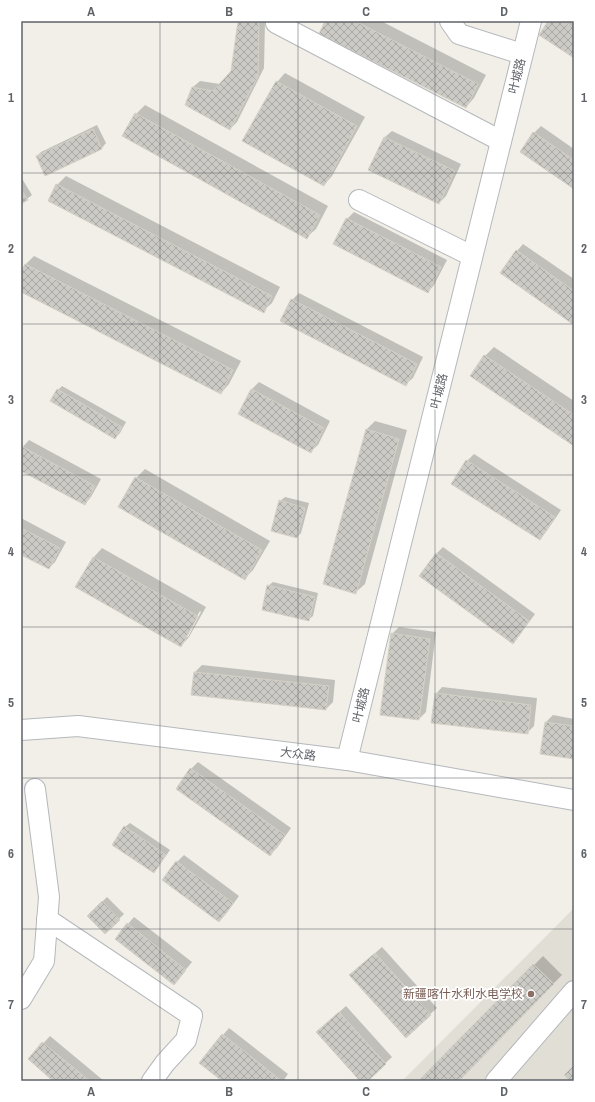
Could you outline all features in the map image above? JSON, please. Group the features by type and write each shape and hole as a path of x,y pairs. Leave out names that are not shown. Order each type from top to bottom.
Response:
{"street":[{"path":"277,21 276,23 501,141"},
{"path":"450,21 459,34 522,54"},
{"name":"叶城路","path":"347,760 531,21"},
{"path":"359,200 472,256"},
{"name":"大众路","path":"21,730 78,726 347,760 574,800"},
{"path":"21,999 44,961 49,896 35,789"},
{"path":"47,919 192,1016 186,1040 165,1063 152,1081"},
{"path":"496,1081 574,991"}],"shaded area":[{"name":"新疆喀什水利水电学校","path":"574,908 574,1081 402,1081"}],"building":[{"path":"238,21 259,21 258,76 230,130 185,105 192,87 213,91 231,71"},
{"path":"325,21 355,21 478,84 466,108 319,34"},
{"path":"548,21 563,21 574,28 574,58 539,35"},
{"path":"276,81 357,126 324,186 242,141"},
{"path":"135,113 320,215 307,239 122,136"},
{"path":"93,129 102,149 45,176 36,156"},
{"path":"533,132 574,160 574,189 520,152"},
{"path":"384,137 455,171 439,204 368,170"},
{"path":"56,184 272,296 264,313 48,201"},
{"path":"21,189 28,200 21,204"},
{"path":"346,218 441,267 428,293 333,244"},
{"path":"516,250 574,291 574,325 500,273"},
{"path":"25,264 233,370 221,394 21,292 21,272"},
{"path":"291,299 417,364 406,386 280,321"},
{"path":"484,355 574,415 574,446 470,376"},
{"path":"57,389 122,427 115,439 50,401"},
{"path":"251,389 324,428 311,453 238,414"},
{"path":"366,429 399,439 356,594 323,584"},
{"path":"21,446 95,486 85,505 21,471"},
{"path":"466,460 555,517 540,540 451,484"},
{"path":"135,477 262,550 245,580 118,507"},
{"path":"279,500 305,508 297,538 271,531"},
{"path":"21,528 60,548 49,569 21,555"},
{"path":"436,553 529,621 513,644 419,576"},
{"path":"93,557 198,616 181,647 75,587"},
{"path":"267,585 315,597 309,621 262,610"},
{"path":"391,633 430,639 419,720 380,715"},
{"path":"194,672 329,686 326,710 191,695"},
{"path":"435,693 531,705 528,734 431,723"},
{"path":"545,722 574,726 574,759 540,754"},
{"path":"190,768 285,835 270,856 176,789"},
{"path":"124,826 166,855 154,873 112,845"},
{"path":"176,861 233,903 219,922 162,880"},
{"path":"102,901 120,920 105,934 87,916"},
{"path":"127,923 186,970 174,985 115,939"},
{"path":"375,953 431,1015 406,1038 349,975"},
{"path":"533,964 554,984 459,1081 418,1081"},
{"path":"339,1012 386,1064 368,1081 360,1081 316,1032"},
{"path":"222,1034 282,1081 222,1081 199,1063"},
{"path":"42,1042 90,1081 53,1081 28,1059"},
{"path":"574,1065 574,1081 570,1081 564,1075"}],"place":[{"name":"新疆喀什水利水电学校","path":"531,994"}]}
